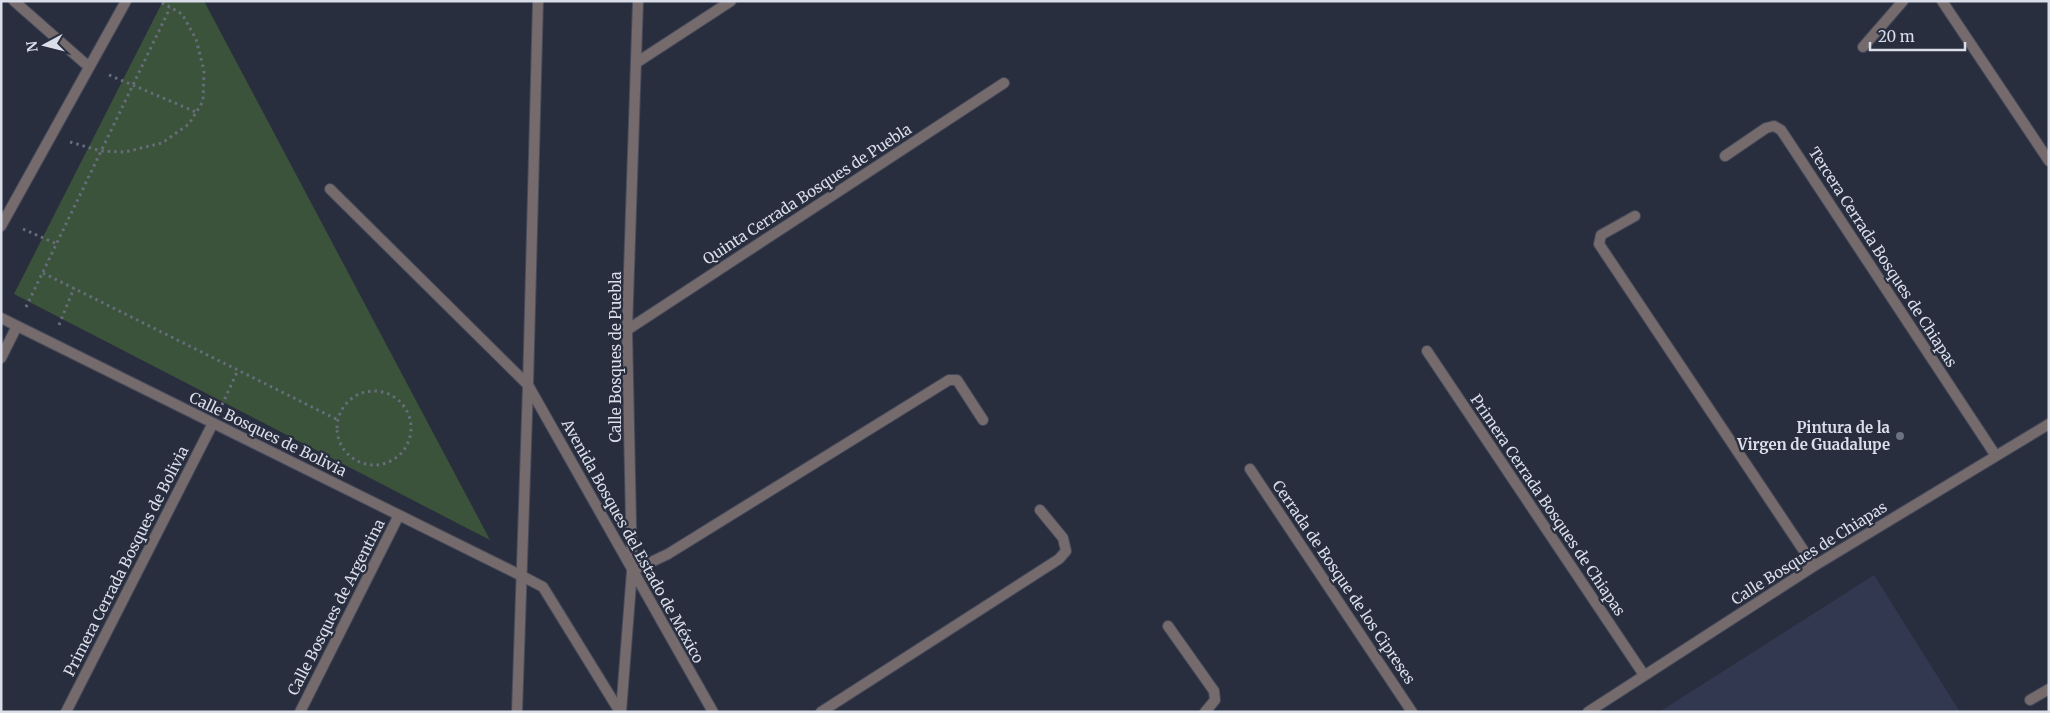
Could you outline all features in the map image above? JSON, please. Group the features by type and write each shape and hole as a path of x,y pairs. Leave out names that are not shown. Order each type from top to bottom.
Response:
{"street":[{"path":"14,1 90,67"},
{"path":"3,223 126,1"},
{"path":"517,712 538,1"},
{"name":"Calle Bosques de Puebla","path":"621,712 632,571 627,330 638,1"},
{"path":"636,63 731,1"},
{"path":"1863,47 1903,1"},
{"path":"1942,1 2049,162"},
{"name":"Quinta Cerrada Bosques de Puebla","path":"627,330 1004,83"},
{"name":"Tercera Cerrada Bosques de Chiapas","path":"1725,156 1766,128 1774,126 1781,130 1996,456"},
{"path":"330,189 528,385"},
{"path":"1635,216 1601,235 1599,244 1814,566"},
{"name":"Calle Bosques de Bolivia","path":"1,318 522,576"},
{"path":"1,358 17,326"},
{"name":"Primera Cerrada Bosques de Chiapas","path":"1426,351 1644,675"},
{"path":"632,571 668,554 949,380 957,380 963,386 983,420"},
{"name":"Avenida Bosques del Estado de México","path":"528,385 713,712"},
{"name":"Primera Cerrada Bosques de Bolivia","path":"66,712 213,423"},
{"name":"Calle Bosques de Chiapas","path":"1588,712 1814,566 2049,424"},
{"name":"Cerrada de Bosque de los Cipreses","path":"1250,469 1412,712"},
{"path":"821,712 1059,559 1066,551 1062,538 1040,510"},
{"name":"Calle Bosques de Argentina","path":"300,712 399,516"},
{"path":"522,576 543,587 621,712"},
{"path":"1168,626 1214,691 1215,700 1205,712"},
{"path":"2030,700 2049,689"}],"path":[{"path":"51,137 101,151 125,152 162,143 189,124 203,101 204,71 196,39 182,14 159,1"},
{"path":"17,326 170,8"},
{"path":"90,67 196,112"},
{"path":"3,223 57,244"},
{"path":"43,273 338,420"},
{"path":"52,343 74,288"},
{"path":"213,423 238,370"},
{"path":"362,393 387,394 398,400 406,409 410,421 411,434 407,446 399,456 379,465 367,464 356,461 344,448 338,432 338,420 343,408 351,399 362,393"}],"shaded area":[{"path":"1874,575 1960,712 1659,712"}],"green space":[{"path":"163,1 204,1 490,540 14,294"}],"place":[{"name":"Pintura de la Virgen de Guadalupe","path":"1900,436"}]}
